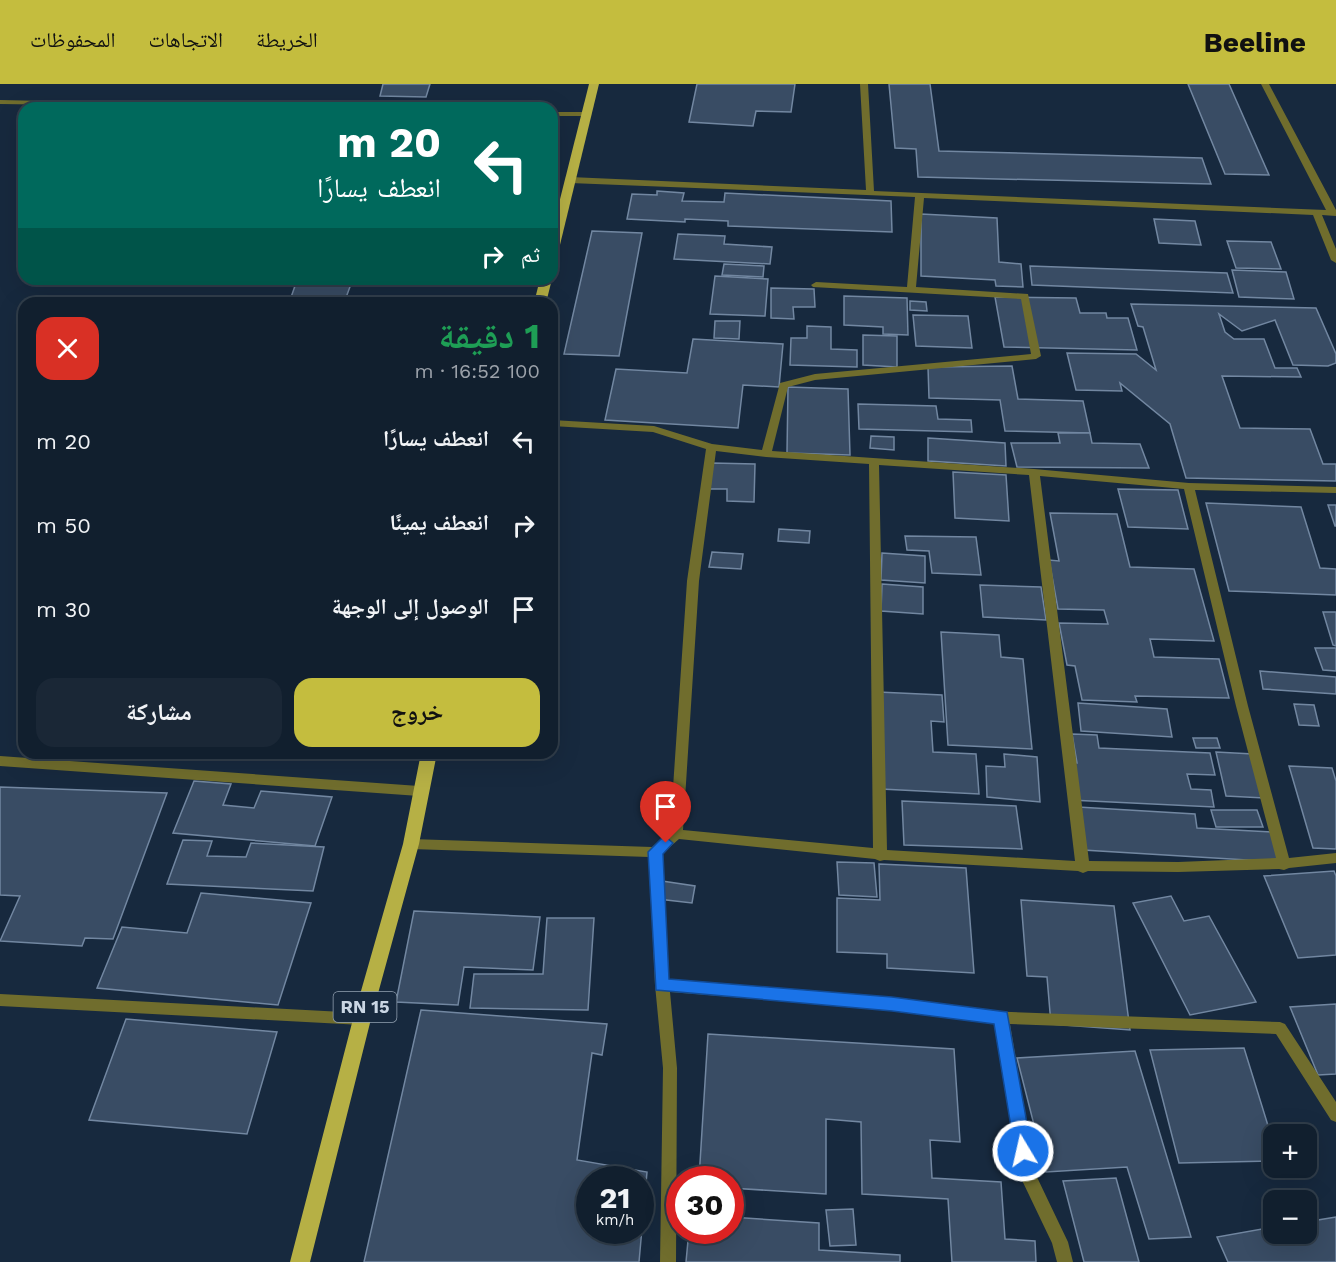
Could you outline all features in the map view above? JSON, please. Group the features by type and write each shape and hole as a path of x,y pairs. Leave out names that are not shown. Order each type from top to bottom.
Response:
{"main road":[{"path":"558,229 594,84"},
{"name":"RN 15","path":"300,1262 362,1019 411,844 419,791 427,759"}],"street":[{"path":"864,84 870,193"},
{"path":"570,180 1334,213 1265,84"},
{"path":"0,102 18,102"},
{"path":"558,114 587,114"},
{"path":"911,290 920,195"},
{"path":"1317,213 1336,260"},
{"path":"766,454 784,385 815,377 1036,356 1025,296 816,285"},
{"path":"558,423 654,429 711,447 766,454 1034,472 1189,486 1336,489"},
{"path":"411,844 656,852 676,834 693,581 711,447"},
{"path":"874,461 880,856"},
{"path":"1034,472 1083,868"},
{"path":"1189,486 1242,706 1284,865"},
{"path":"0,761 419,791"},
{"path":"676,834 880,856 1083,868 1284,865 1336,858"},
{"path":"656,852 662,985 670,1068 668,1262"},
{"path":"662,985 892,1004 985,1017 1280,1028 1334,1107"},
{"path":"0,1000 362,1019"},
{"path":"1002,1017 1027,1174 1060,1242 1065,1262"}],"building":[{"path":"383,84 430,84 426,97 380,96"},
{"path":"697,84 795,84 791,112 756,111 753,126 689,122"},
{"path":"889,84 930,84 939,151 1202,158 1211,184 918,177 916,149 895,148"},
{"path":"1188,84 1229,84 1269,175 1225,174"},
{"path":"657,191 684,193 682,201 724,202 725,193 891,201 892,232 728,226 728,221 685,219 685,222 627,219 632,194 657,195"},
{"path":"921,214 997,218 999,262 1021,264 1023,287 996,286 995,280 921,276"},
{"path":"1154,219 1195,221 1201,245 1159,243"},
{"path":"592,231 642,233 619,356 564,354"},
{"path":"678,234 725,236 724,244 772,247 770,264 674,259"},
{"path":"1227,241 1271,242 1281,269 1236,268"},
{"path":"724,264 764,266 763,277 722,275"},
{"path":"1030,266 1227,273 1233,293 1032,285"},
{"path":"1232,270 1286,272 1294,299 1239,297"},
{"path":"715,276 768,279 765,316 710,314"},
{"path":"295,285 351,285 346,297 291,297"},
{"path":"771,288 814,289 815,307 793,307 794,319 771,318"},
{"path":"844,296 907,298 908,335 883,334 883,327 844,325"},
{"path":"995,297 1076,298 1080,313 1106,313 1107,318 1128,318 1137,350 1004,347"},
{"path":"910,301 926,302 927,311 910,310"},
{"path":"1131,304 1316,308 1336,354 1336,363 1328,366 1293,365 1275,320 1242,331 1219,314 1225,332 1234,339 1264,339 1275,368 1297,368 1301,377 1222,376 1240,428 1310,429 1323,464 1336,464 1336,481 1186,478 1170,424 1120,383 1122,391 1076,390 1067,353 1136,354 1156,370 1143,327 1138,326"},
{"path":"913,315 968,316 972,348 916,346"},
{"path":"715,321 740,321 739,339 714,338"},
{"path":"807,326 831,327 831,349 857,350 857,367 790,365 791,338 807,338"},
{"path":"863,335 897,336 897,367 863,365"},
{"path":"693,339 783,344 779,387 743,385 738,428 605,420 616,369 687,373"},
{"path":"1012,366 1018,399 1083,401 1090,433 1005,431 1000,400 929,398 928,367"},
{"path":"788,387 848,389 850,455 787,453"},
{"path":"858,404 936,406 938,419 971,420 972,432 859,429"},
{"path":"1058,433 1090,433 1092,443 1140,444 1149,468 1017,467 1011,443 1060,443"},
{"path":"871,436 894,437 894,450 870,448"},
{"path":"928,438 1005,443 1006,466 928,461"},
{"path":"712,463 755,464 754,502 727,501 727,489 710,489"},
{"path":"953,472 1006,475 1009,521 955,518"},
{"path":"1118,489 1178,490 1188,529 1128,527"},
{"path":"1206,503 1301,507 1320,568 1336,569 1336,595 1229,591"},
{"path":"1328,505 1336,505 1336,526 1335,526"},
{"path":"1050,513 1117,514 1130,567 1194,569 1214,641 1150,639 1154,657 1219,659 1229,698 1135,696 1137,702 1082,700 1075,666 1067,665 1059,623 1108,624 1104,610 1058,609 1049,560 1059,561"},
{"path":"779,529 810,531 809,543 778,541"},
{"path":"905,536 976,537 981,575 932,573 929,551 907,550"},
{"path":"712,552 743,554 741,569 709,567"},
{"path":"882,553 925,556 925,583 881,580"},
{"path":"882,584 923,587 923,614 881,611"},
{"path":"980,585 1041,587 1046,620 983,617"},
{"path":"1323,612 1336,612 1336,646 1333,645"},
{"path":"941,632 999,635 1001,657 1023,659 1032,749 948,745"},
{"path":"1315,648 1336,648 1336,671 1323,670"},
{"path":"1260,671 1336,677 1336,694 1263,689"},
{"path":"878,692 942,695 944,722 931,721 933,752 976,754 979,794 881,789"},
{"path":"1078,703 1167,709 1172,737 1081,731"},
{"path":"1294,704 1314,705 1319,726 1299,725"},
{"path":"1072,734 1097,735 1099,748 1210,753 1215,775 1187,774 1191,789 1211,790 1214,807 1070,800 1065,762 1077,763"},
{"path":"1193,738 1217,738 1220,748 1196,748"},
{"path":"1216,752 1253,754 1264,798 1226,796"},
{"path":"1004,754 1037,757 1040,802 987,797 986,766 1005,767"},
{"path":"1289,766 1332,768 1336,781 1336,849 1313,848"},
{"path":"194,781 231,784 223,805 254,808 261,791 332,797 315,846 173,833"},
{"path":"0,787 167,793 113,939 85,938 82,946 0,941 20,896 0,895"},
{"path":"902,801 1016,806 1022,849 904,845"},
{"path":"1078,807 1195,814 1197,828 1272,832 1279,862 1083,850"},
{"path":"1211,810 1257,810 1263,827 1216,827"},
{"path":"183,840 212,841 207,856 246,857 251,843 324,847 313,891 167,884"},
{"path":"837,862 874,863 877,897 839,895"},
{"path":"879,864 966,868 974,973 887,968 887,954 837,952 837,898 880,900"},
{"path":"1334,871 1336,876 1336,955 1298,958 1264,876"},
{"path":"662,881 695,886 692,903 658,899"},
{"path":"201,893 311,903 278,1005 97,988 122,927 187,933"},
{"path":"1171,896 1184,921 1209,916 1256,1002 1190,1015 1133,903"},
{"path":"1021,900 1114,906 1130,1030 1051,1024 1047,977 1027,976"},
{"path":"414,911 540,917 533,970 464,967 458,1005 396,1002"},
{"path":"547,918 594,918 588,1010 470,1008 474,974 543,974"},
{"path":"1336,1004 1336,1074 1318,1075 1290,1007"},
{"path":"421,1010 607,1024 602,1055 592,1053 577,1160 612,1166 576,1166 576,1244 641,1244 639,1262 364,1262"},
{"path":"126,1019 277,1032 247,1134 89,1120"},
{"path":"708,1034 954,1049 960,1142 930,1140 932,1178 1001,1182 1005,1239 1035,1241 1036,1262 952,1262 948,1199 862,1194 861,1122 826,1119 826,1194 744,1189 744,1166 700,1166"},
{"path":"1244,1048 1268,1124 1263,1124 1263,1161 1179,1163 1150,1050"},
{"path":"1135,1051 1191,1237 1149,1239 1127,1167 1046,1172 1017,1058"},
{"path":"1116,1178 1139,1262 1084,1262 1063,1181"},
{"path":"853,1209 856,1245 830,1246 826,1210"},
{"path":"1336,1217 1336,1262 1228,1262 1217,1237 1263,1229 1263,1244 1317,1244 1317,1220"},
{"path":"744,1218 819,1223 819,1250 900,1255 900,1262 686,1262 688,1244 744,1244"}],"route":[{"path":"666,843 656,852 662,985 892,1004 985,1017 1002,1017 1023,1151"}]}
